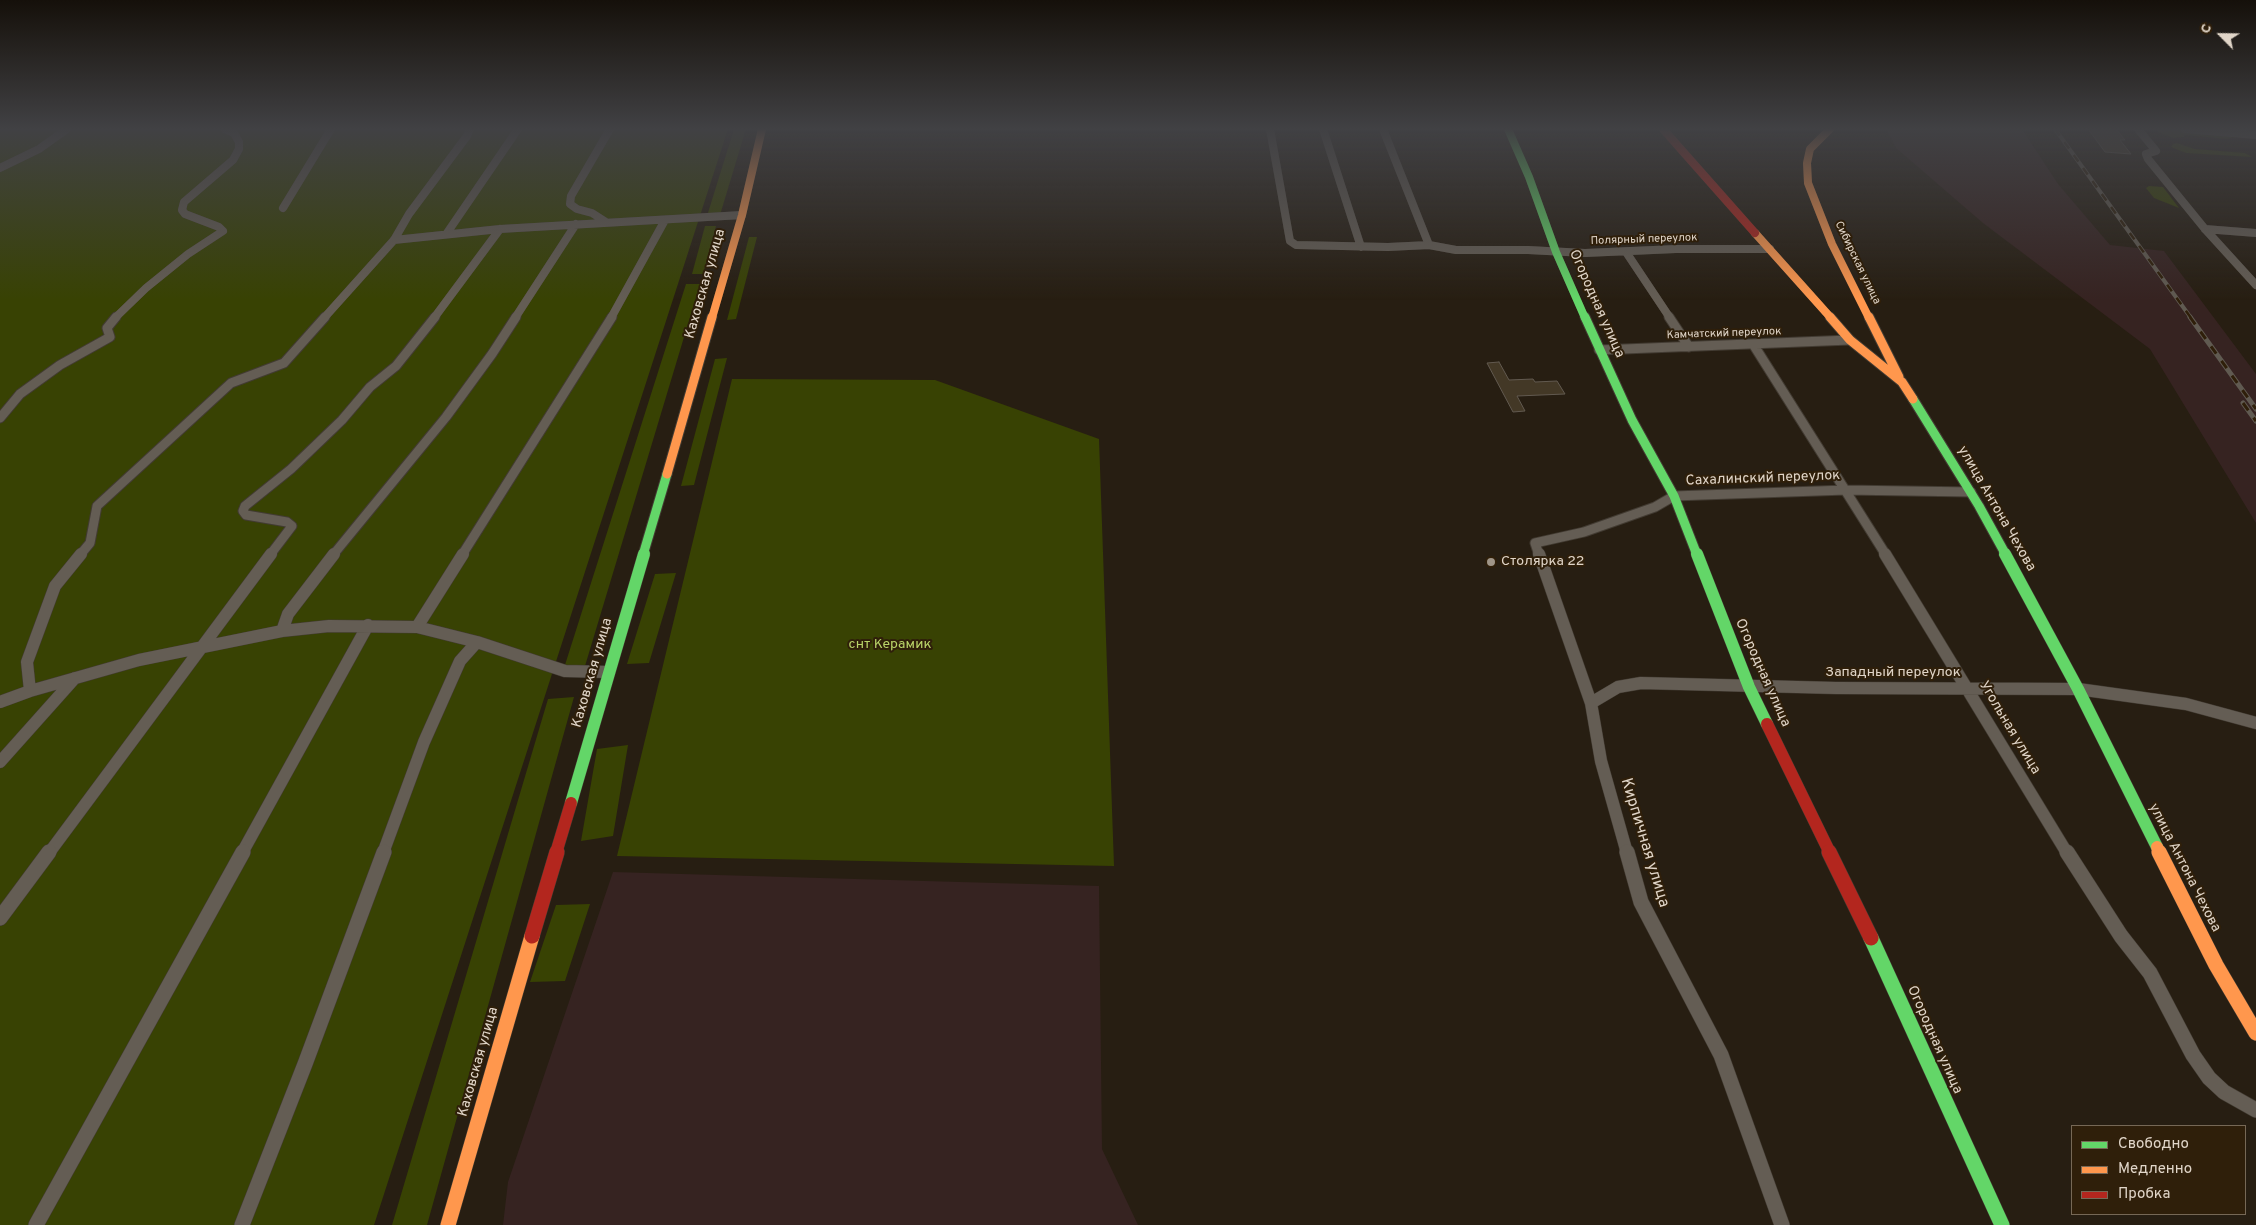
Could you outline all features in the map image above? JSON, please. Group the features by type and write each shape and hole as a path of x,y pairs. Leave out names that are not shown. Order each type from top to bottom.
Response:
{"street":[{"path":"0,418 20,394 52,371 110,338 107,328 110,323 146,288 188,254 224,231 185,214 182,210 184,202 202,186"},
{"path":"283,208 296,186"},
{"path":"30,690 27,662 30,653 55,586 90,543 98,506 231,383 284,363 394,240 409,214 430,186"},
{"path":"447,233 479,186"},
{"path":"577,186 571,196 570,204 577,209 592,213 606,222"},
{"name":"Каховская улица","path":"448,1225 742,215 749,186"},
{"name":"Полярный переулок","path":"1281,186 1291,243 1298,246 1430,245 1456,250 1556,252 1770,249"},
{"path":"1341,186 1360,247"},
{"path":"1406,186 1430,245"},
{"name":"Огородная улица","path":"1532,186 1556,252 1599,350 1632,420 1674,496 1749,687 1867,930 2002,1225"},
{"name":"улица Антона Чехова","path":"1714,186 1850,340 1902,382 1971,492 2078,689 2216,965 2256,1034"},
{"name":"Сибирская улица","path":"1809,186 1832,244 1902,382"},
{"path":"2171,186 2205,229 2256,285"},
{"path":"394,240 500,229 742,215"},
{"path":"417,627 606,327 665,220"},
{"path":"282,631 288,614 314,579 446,417 492,354 576,224"},
{"path":"0,918 292,526 287,522 246,515 243,511 245,506 292,469 342,420 370,387 396,366 459,286 500,229"},
{"path":"2205,229 2256,233"},
{"path":"1626,252 1689,347"},
{"name":"Камчатский переулок","path":"1599,350 1850,340"},
{"name":"Угольная улица","path":"1753,344 1834,475 1846,490 2070,857 2122,936 2150,973 2163,1002 2192,1055 2209,1078 2224,1092 2256,1110"},
{"name":"Сахалинский переулок","path":"1535,543 1584,532 1655,507 1674,496 1718,492 1846,490 1971,492"},
{"name":"Кирпичная улица","path":"1535,543 1591,703 1601,761 1641,902 1721,1054 1782,1225"},
{"path":"36,1225 368,625"},
{"path":"0,702 30,690 139,660 282,631 330,626 417,627 477,642 565,671 609,672"},
{"path":"242,1225 305,1064 424,742 460,661 477,642"},
{"path":"0,762 75,678"},
{"name":"Западный переулок","path":"1591,703 1607,692 1629,684 1749,687 2078,689 2186,704 2256,723"}],"shaded area":[{"path":"1940,186 2060,186 2110,245 2164,251 2256,374 2256,523 2150,349 1983,223"},
{"path":"613,872 1099,886 1102,1149 1138,1225 503,1225 508,1182"}],"green space":[{"path":"0,186 710,186 374,1225 0,1225"},
{"path":"716,186 729,186 720,215 707,216"},
{"path":"2149,186 2163,187 2179,208 2154,198 2146,188"},
{"path":"705,226 716,226 703,274 692,274"},
{"path":"749,237 757,237 736,319 727,320"},
{"path":"686,284 700,284 585,666 564,668"},
{"path":"727,358 694,485 681,486 715,359"},
{"name":"снт Керамик","path":"732,379 935,380 1099,439 1114,866 617,856"},
{"path":"676,573 649,663 627,664 655,574"},
{"path":"574,697 427,1225 392,1225 548,699"},
{"path":"628,745 613,836 581,841 597,749"},
{"path":"590,904 565,981 530,982 556,905"}],"building":[{"path":"1499,362 1509,380 1557,381 1565,394 1517,396 1525,411 1513,412 1487,363"}],"railway":[{"path":"2096,186 2191,318"},
{"path":"2190,317 2256,409"},
{"path":"2243,403 2256,421"}],"traffic: fast":[{"path":"1532,186 1556,252 1599,350 1632,420 1674,496 1749,687 1767,724"},
{"path":"1913,399 1979,506 2078,689 2157,847"},
{"path":"571,803 667,474"},
{"path":"1871,938 2002,1225"}],"traffic: slow":[{"path":"667,474 749,186"},
{"path":"1809,186 1832,244 1899,377"},
{"path":"1755,233 1850,340 1902,382 1913,399"},
{"path":"2157,847 2216,965 2256,1033"},
{"path":"448,1225 532,936"}],"traffic: jam":[{"path":"1714,186 1755,233"},
{"path":"1767,724 1871,938"},
{"path":"532,936 571,803"}],"place":[{"name":"Столярка 22","path":"1491,562"}]}
